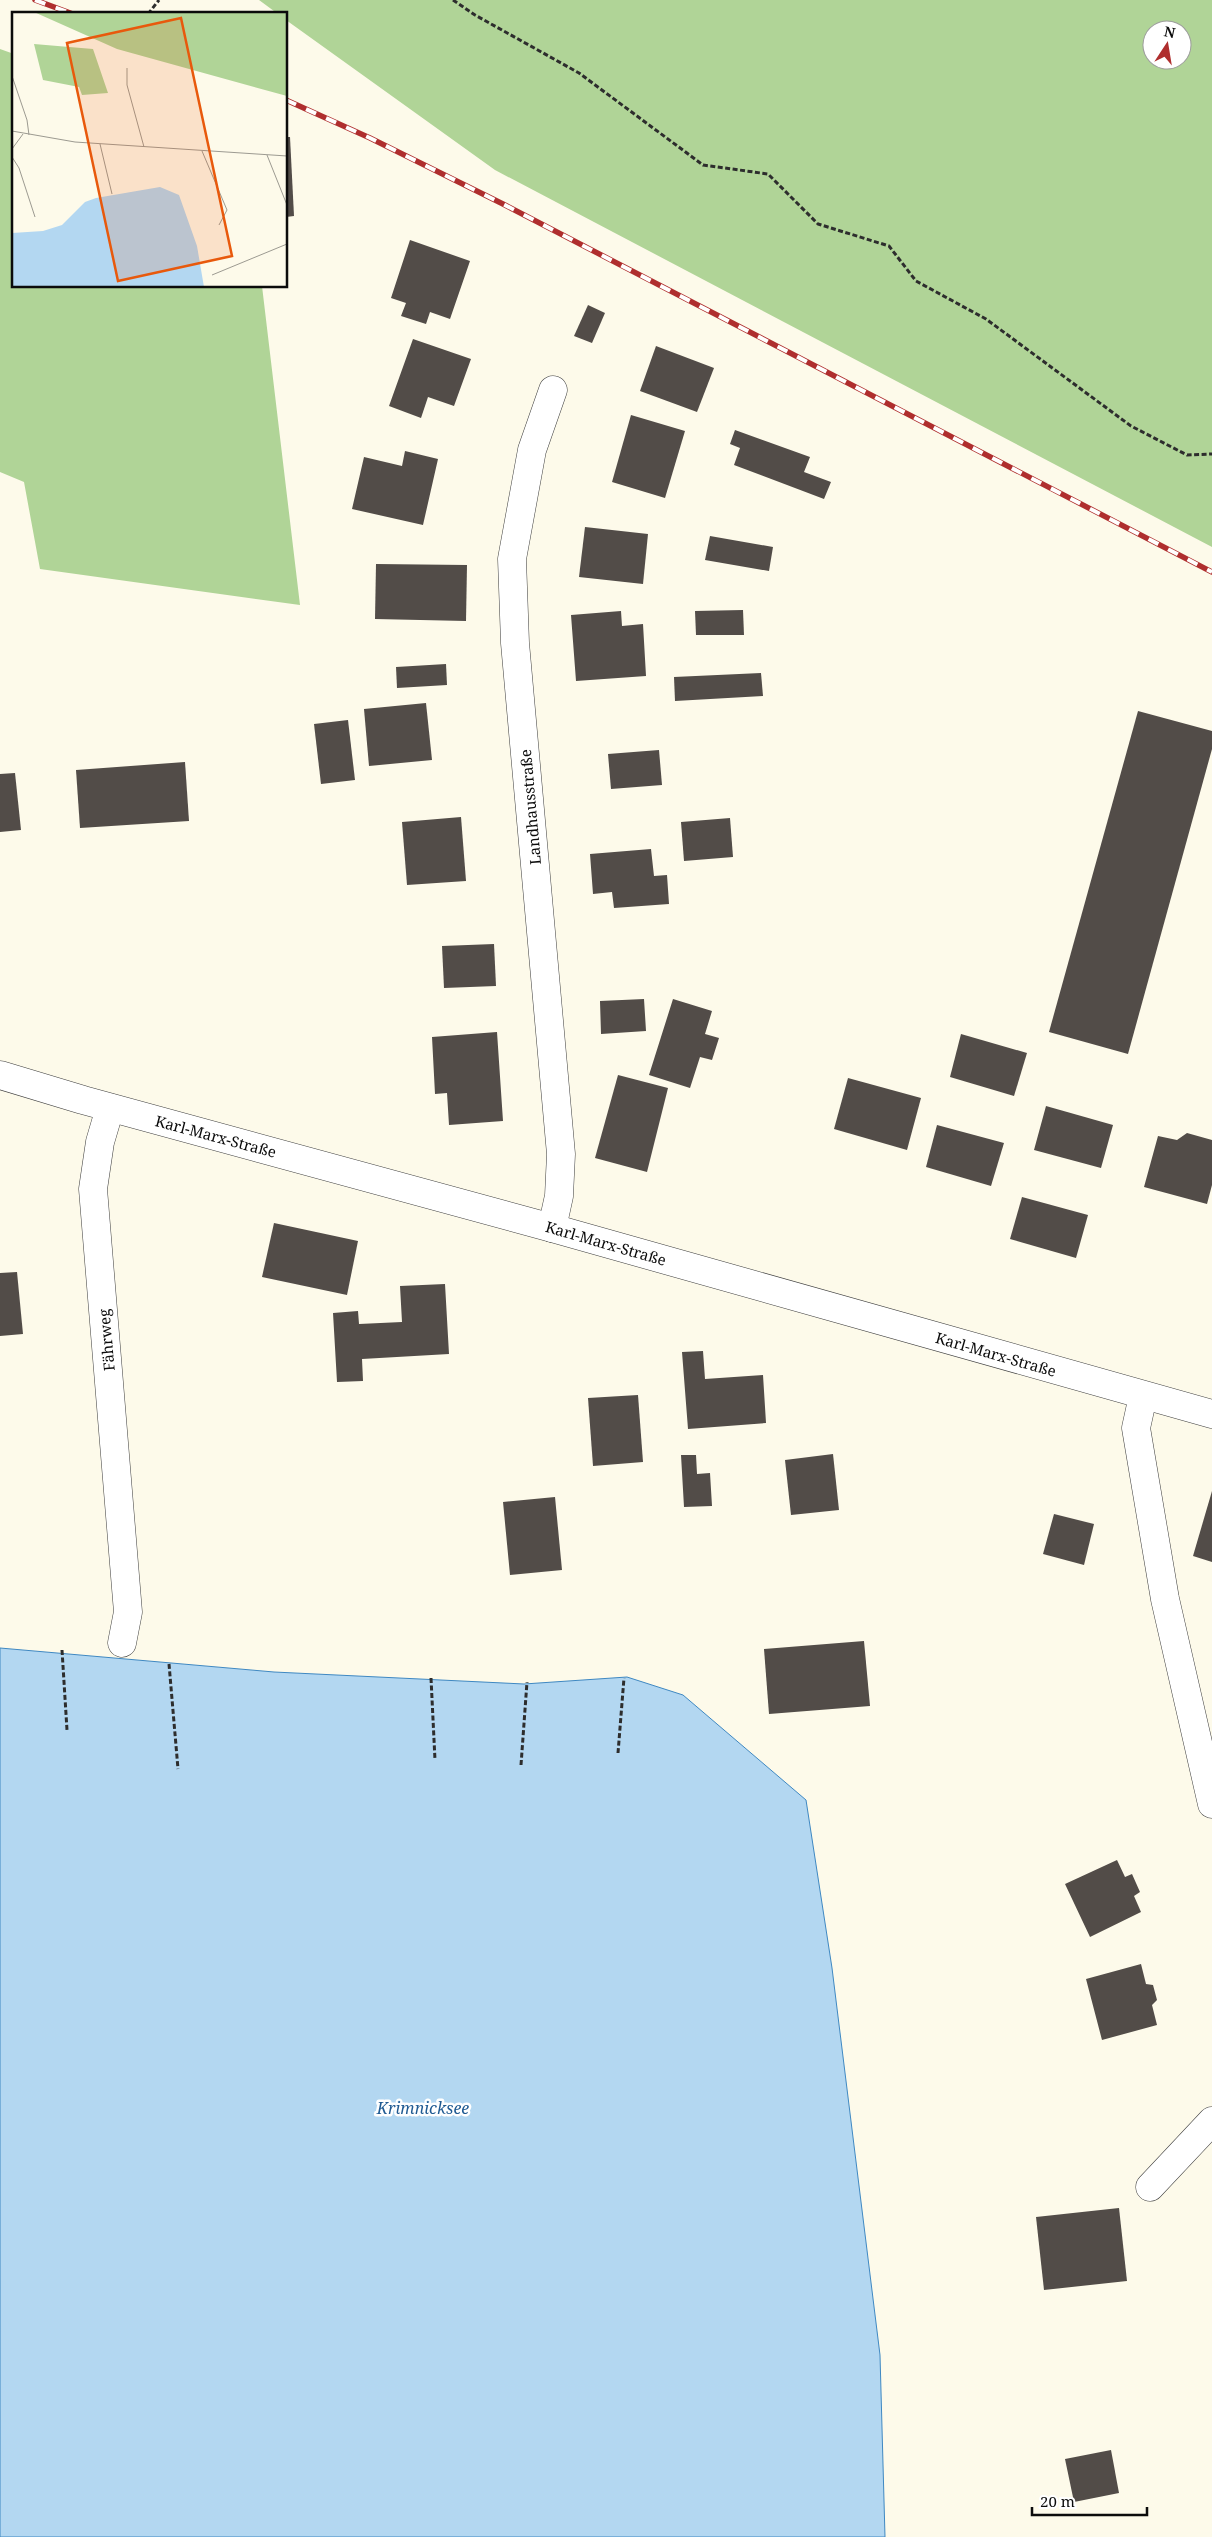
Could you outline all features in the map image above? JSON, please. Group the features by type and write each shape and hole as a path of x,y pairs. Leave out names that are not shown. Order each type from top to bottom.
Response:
{"street":[{"name":"Landhausstraße","path":"552,1228 559,1196 561,1154 515,643 512,558 532,450 553,390"},
{"name":"Karl-Marx-Straße","path":"0,1074 110,1108 552,1228 1212,1414"},
{"name":"Fährweg","path":"110,1108 100,1142 93,1189 128,1612 122,1643"},
{"path":"1143,1396 1136,1428 1165,1599 1212,1804"},
{"path":"1150,2187 1212,2121"}],"path":[{"path":"150,12 159,0"},
{"path":"453,0 475,15 579,73 703,165 768,174 818,224 889,246 916,281 986,319 1131,426 1187,455 1212,454"},
{"path":"62,1650 66,1730"},
{"path":"169,1664 178,1769"},
{"path":"431,1678 435,1760"},
{"path":"618,1753 624,1678"},
{"path":"521,1765 526,1682"}],"green space":[{"path":"259,0 1212,0 1212,547 495,170 288,21 288,12 275,12"},
{"path":"0,49 12,53 12,288 262,288 300,605 40,569 24,482 0,472"}],"water":[{"name":"Krimnicksee","path":"0,1648 274,1672 524,1684 627,1677 683,1695 806,1800 832,1968 880,2355 885,2537 0,2537"}],"building":[{"path":"288,137 290,137 294,216 288,217"},
{"path":"410,240 470,261 450,319 430,312 426,324 401,316 406,303 391,298"},
{"path":"588,305 605,313 592,343 574,336"},
{"path":"413,339 471,359 454,406 428,397 421,418 389,406"},
{"path":"656,346 714,368 697,412 640,391"},
{"path":"631,415 685,431 665,498 612,482"},
{"path":"735,430 810,457 804,472 831,482 824,499 734,465 740,448 730,444"},
{"path":"405,451 438,459 423,525 352,509 364,457 402,466"},
{"path":"585,527 648,534 643,584 579,577"},
{"path":"710,536 773,547 769,571 705,560"},
{"path":"376,564 467,565 466,621 375,619"},
{"path":"743,610 744,635 696,635 695,611"},
{"path":"621,611 622,626 643,624 646,676 576,681 571,615"},
{"path":"446,664 447,685 397,688 396,667"},
{"path":"761,673 763,696 675,701 674,677"},
{"path":"426,703 432,760 369,766 364,709"},
{"path":"1138,711 1212,731 1212,749 1128,1054 1049,1032"},
{"path":"348,720 355,780 321,784 314,724"},
{"path":"659,750 662,785 611,789 608,754"},
{"path":"185,762 189,821 80,828 76,770"},
{"path":"15,773 21,830 0,832 0,774"},
{"path":"461,817 466,881 407,885 402,822"},
{"path":"730,818 733,857 684,861 681,822"},
{"path":"651,849 654,876 667,875 669,904 614,908 612,892 593,894 590,854"},
{"path":"494,944 496,986 444,988 442,946"},
{"path":"644,999 646,1031 601,1034 600,1001"},
{"path":"673,999 712,1011 705,1034 719,1038 712,1060 700,1057 690,1088 649,1075"},
{"path":"497,1032 503,1121 449,1125 447,1093 435,1094 432,1037"},
{"path":"961,1034 1027,1053 1014,1096 950,1077"},
{"path":"618,1075 668,1088 647,1172 595,1158"},
{"path":"848,1078 921,1098 907,1150 834,1129"},
{"path":"1046,1106 1113,1125 1101,1168 1034,1150"},
{"path":"937,1125 1004,1143 991,1186 926,1167"},
{"path":"1187,1133 1212,1140 1212,1185 1207,1204 1144,1187 1158,1136 1177,1140"},
{"path":"1022,1197 1088,1215 1076,1258 1010,1239"},
{"path":"274,1223 358,1241 347,1295 262,1277"},
{"path":"17,1272 23,1334 0,1336 0,1273"},
{"path":"445,1284 449,1354 362,1359 363,1381 337,1382 333,1313 358,1311 359,1324 402,1322 400,1286"},
{"path":"703,1351 705,1379 763,1375 766,1423 688,1429 682,1352"},
{"path":"638,1395 643,1462 593,1466 588,1398"},
{"path":"833,1454 839,1510 791,1515 785,1460"},
{"path":"681,1455 696,1455 697,1474 710,1473 712,1506 684,1507"},
{"path":"1212,1491 1212,1562 1193,1556"},
{"path":"555,1497 562,1570 510,1575 503,1502"},
{"path":"1054,1514 1094,1524 1084,1565 1043,1554"},
{"path":"864,1641 870,1706 769,1714 764,1649"},
{"path":"1117,1860 1125,1877 1132,1874 1140,1892 1134,1896 1141,1912 1090,1937 1065,1884"},
{"path":"1141,1964 1146,1984 1153,1985 1157,2000 1152,2005 1157,2025 1102,2040 1086,1979"},
{"path":"1119,2208 1127,2281 1044,2290 1036,2217"},
{"path":"1111,2450 1119,2493 1074,2502 1065,2459"}],"railway":[{"path":"35,0 68,12"},
{"path":"288,101 370,138 503,204 1212,572"}]}
